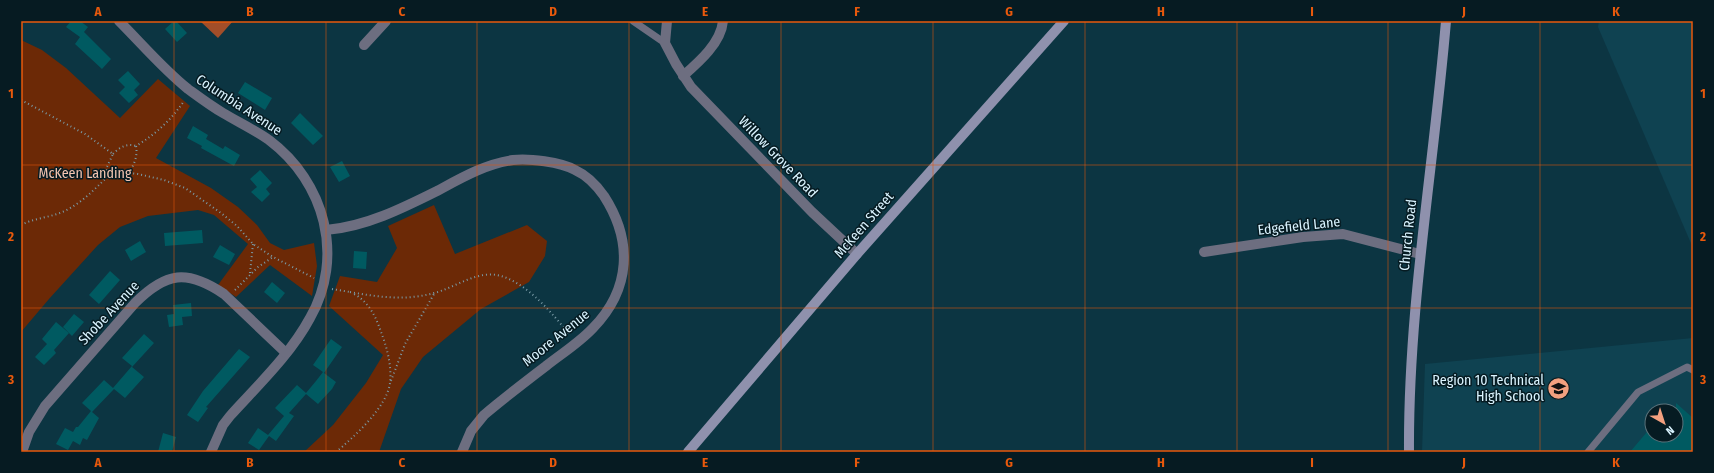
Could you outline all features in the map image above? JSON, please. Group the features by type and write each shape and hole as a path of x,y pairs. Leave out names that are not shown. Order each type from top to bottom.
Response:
{"street":[{"name":"Columbia Avenue","path":"119,21 166,70 191,91 222,112 259,133 282,150 309,185 321,209 326,230 326,276 311,317 295,342 223,425 210,452"},
{"path":"364,45 386,21"},
{"path":"665,43 668,21"},
{"path":"683,76 696,65 712,46 718,37 723,21"},
{"name":"McKeen Street","path":"688,452 856,254 1064,21"},
{"name":"Church Road","path":"1409,452 1411,366 1420,254 1446,21"},
{"name":"Willow Grove Road","path":"665,43 683,76 691,87 812,212 856,254"},
{"name":"Moore Avenue","path":"326,230 340,229 374,219 434,192 471,173 492,165 512,160 550,163 574,169 594,184 608,202 621,229 624,257 621,281 612,303 596,326 484,415 471,432 462,452"},
{"name":"Edgefield Lane","path":"1204,252 1303,237 1343,234 1420,254"},
{"name":"Shobe Avenue","path":"22,452 28,432 45,406 120,318 150,288 158,283 178,277 201,280 224,294 286,353"}],"lane":[{"name":"Willow Grove Road","path":"633,21 665,43"},
{"path":"1588,452 1638,392 1687,367 1693,370"}],"path":[{"path":"191,91 177,111 153,136 136,146 123,146 113,154 106,169 109,175 118,178 128,173 138,174 164,180 185,188 221,213 253,244 317,280"},
{"path":"21,100 85,134 113,154"},
{"path":"128,173 135,161 137,153 136,146"},
{"path":"21,225 57,214 72,207 86,197 109,175"},
{"path":"250,274 253,244"},
{"path":"233,292 258,267 274,257"},
{"path":"331,288 375,297 401,298 434,293 479,276 491,274 501,276 517,284 542,302 576,342"},
{"path":"350,292 363,300 377,319 388,356 390,384"},
{"path":"336,452 369,421 382,402 405,344 434,293"}],"shaded area":[{"path":"200,21 233,21 218,38"},
{"path":"1599,21 1693,21 1693,248 1598,27"},
{"name":"Region 10 Technical High School","path":"1693,338 1693,452 1422,452 1425,364"}],"green space":[{"name":"McKeen Landing","path":"21,40 42,50 66,68 120,118 158,79 190,106 156,158 211,188 238,207 257,225 270,243 284,250 314,243 317,266 312,296 270,265 236,297 218,285 248,244 214,215 198,210 148,216 120,227 98,245 21,332"},
{"path":"434,205 455,254 527,225 547,241 545,256 529,282 481,309 423,357 401,389 379,452 304,452 333,425 366,383 383,355 329,306 340,276 377,282 397,248 388,226"}],"building":[{"path":"71,21 80,21 88,27 84,32 111,59 102,69 75,44 80,37 66,27"},
{"path":"176,21 187,33 177,42 165,29"},
{"path":"128,71 140,84 134,90 138,95 129,103 119,93 125,87 118,80"},
{"path":"245,82 272,98 265,110 238,93"},
{"path":"300,113 323,136 313,145 291,123"},
{"path":"193,126 208,135 206,139 223,149 225,146 240,155 234,166 201,148 202,146 187,138"},
{"path":"342,161 350,176 339,182 330,167"},
{"path":"260,170 272,183 266,189 270,194 262,202 251,192 257,187 250,179"},
{"path":"202,230 203,243 165,246 164,233"},
{"path":"140,241 146,252 131,261 125,250"},
{"path":"220,245 235,254 229,265 213,257"},
{"path":"354,251 367,252 366,269 353,268"},
{"path":"110,271 120,280 99,304 89,295"},
{"path":"272,282 285,293 277,303 264,292"},
{"path":"191,303 192,316 182,317 183,325 169,327 167,315 174,314 173,305"},
{"path":"74,314 84,322 72,336 63,327"},
{"path":"56,322 69,333 54,350 56,353 44,365 35,357 47,344 42,339"},
{"path":"144,334 154,343 132,367 144,377 125,398 114,389 92,412 99,418 87,440 83,438 80,445 73,441 68,450 56,444 65,428 73,432 91,411 82,403 104,380 113,388 132,366 122,358"},
{"path":"331,339 342,347 324,373 336,382 332,389 318,404 306,394 289,413 294,416 276,441 269,436 259,450 248,443 258,428 268,435 284,416 275,408 297,385 306,393 316,381 323,372 313,365"},
{"path":"239,349 250,357 206,407 208,408 198,422 187,415 203,391"},
{"path":"1684,410 1693,418 1693,452 1630,452 1644,435 1644,443 1684,443"},
{"path":"163,433 176,437 172,452 158,452"}],"place":[{"name":"Region 10 Technical High School","path":"1559,388"}]}
